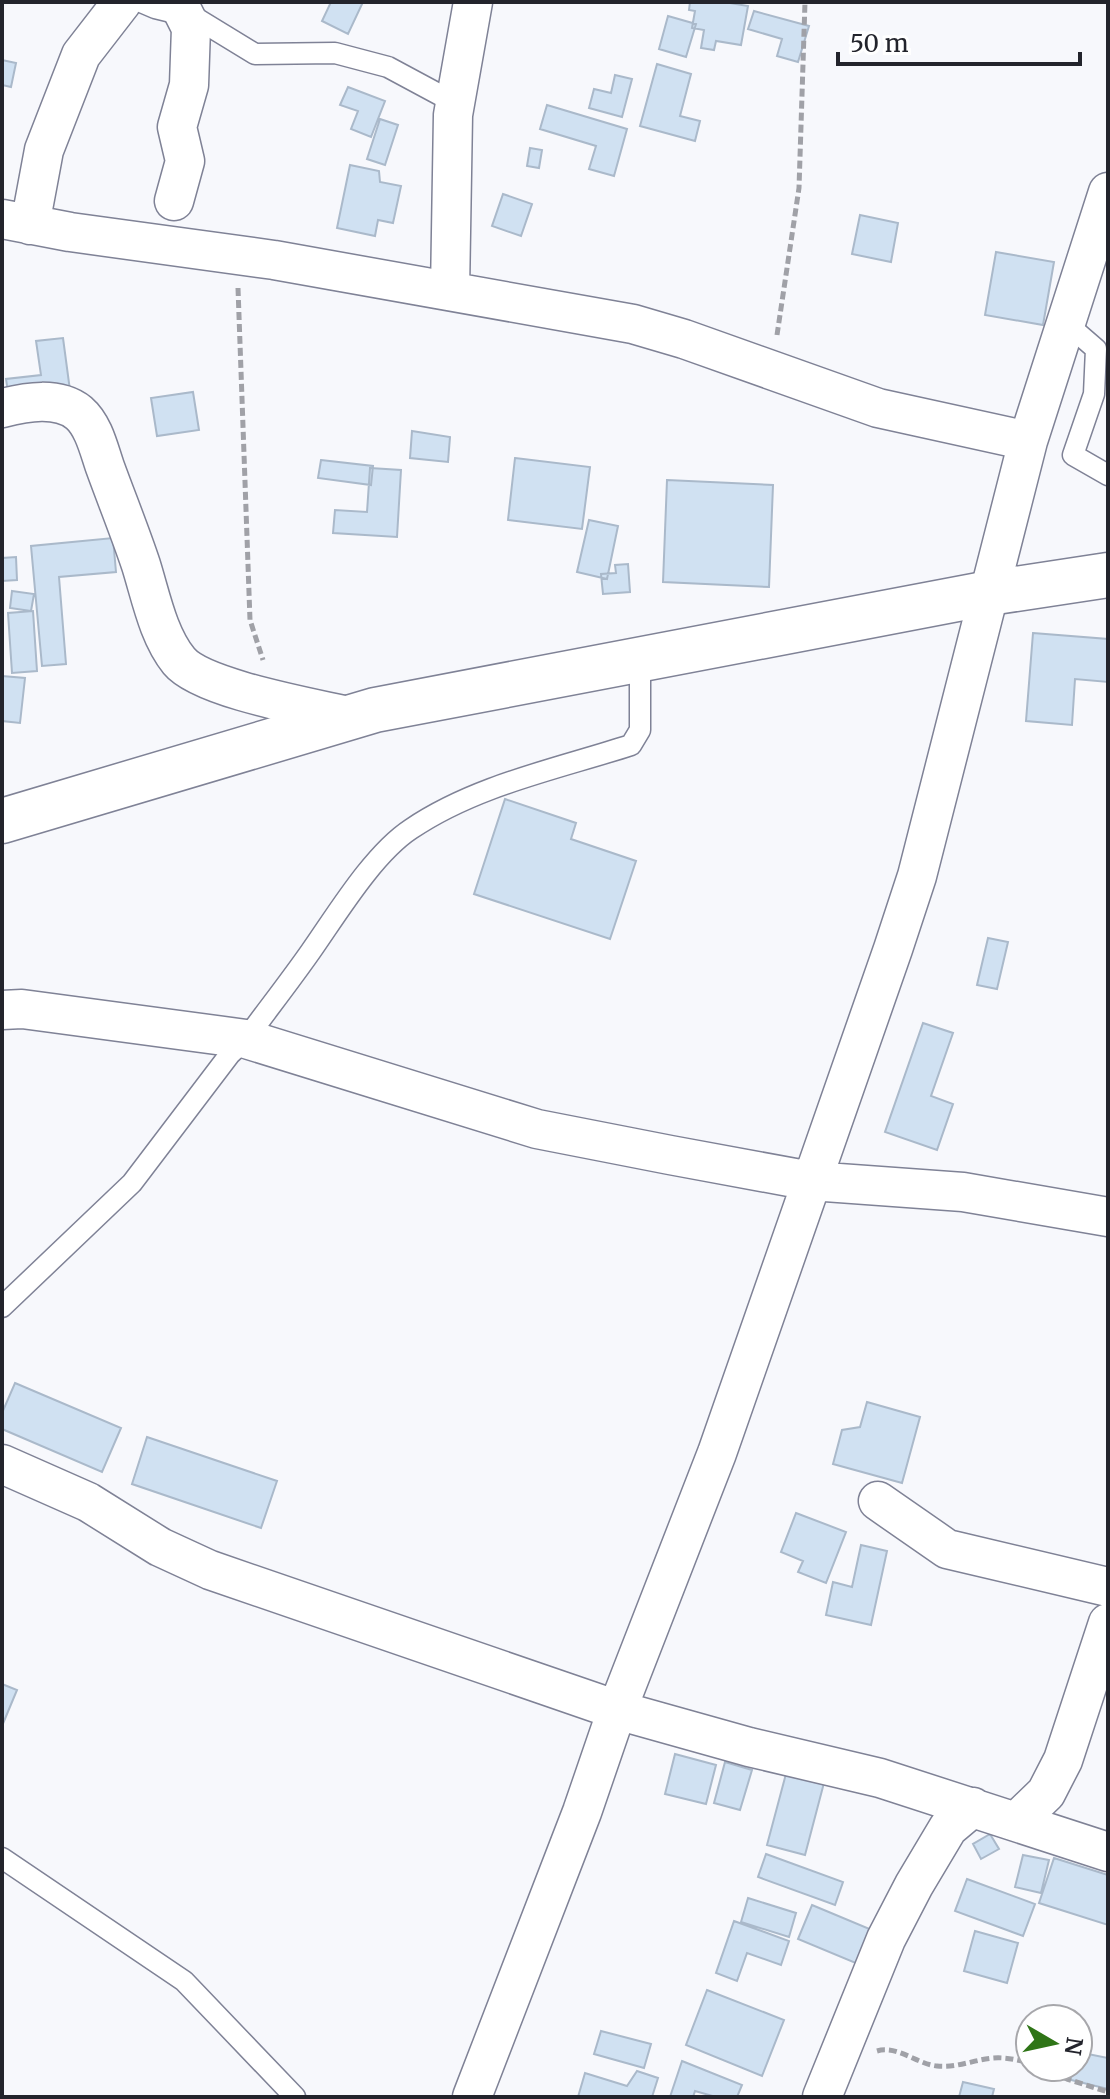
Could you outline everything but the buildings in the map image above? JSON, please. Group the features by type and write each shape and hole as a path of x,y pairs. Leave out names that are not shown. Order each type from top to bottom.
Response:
{"street":[{"path":"122,2 81,55 16,222 236,255 633,324 878,408 1028,441"},
{"path":"450,291 455,103 470,19 452,2"},
{"path":"174,201 185,161 177,127 189,85 191,28 181,9"},
{"path":"472,2097 717,1453 917,876 1028,441 1108,192"},
{"path":"2,408 40,402 61,404 78,413 91,429 131,536 164,638 180,663 198,675 224,685 352,717"},
{"path":"2,821 375,710 989,593 1108,575"},
{"path":"2,1010 22,1009 246,1039 537,1129 811,1181 963,1192 1108,1217"},
{"path":"2,1464 88,1502 160,1547 210,1570 617,1710 749,1747 880,1778 1108,1852"},
{"path":"878,1501 947,1549 1108,1587"},
{"path":"1017,1821 1046,1793 1063,1760 1108,1623"},
{"path":"828,2082 886,1939 914,1885 948,1828 973,1807"}],"lane":[{"path":"141,2 155,8 181,9 255,54 335,53 388,67 455,103"},
{"path":"1066,323 1096,349 1094,394 1073,455 1108,475"},
{"path":"2,1307 132,1183 230,1054 246,1039 376,862 408,830 458,801 631,745 640,730 640,661"},
{"path":"2,1858 184,1981 295,2097"}],"path":[{"path":"771,372 799,188 805,2"},
{"path":"236,255 250,620 261,656 289,702"},
{"path":"828,2082 882,2049 935,2066 963,2066 990,2058 1014,2059"},
{"path":"1080,2083 1108,2092"}]}
